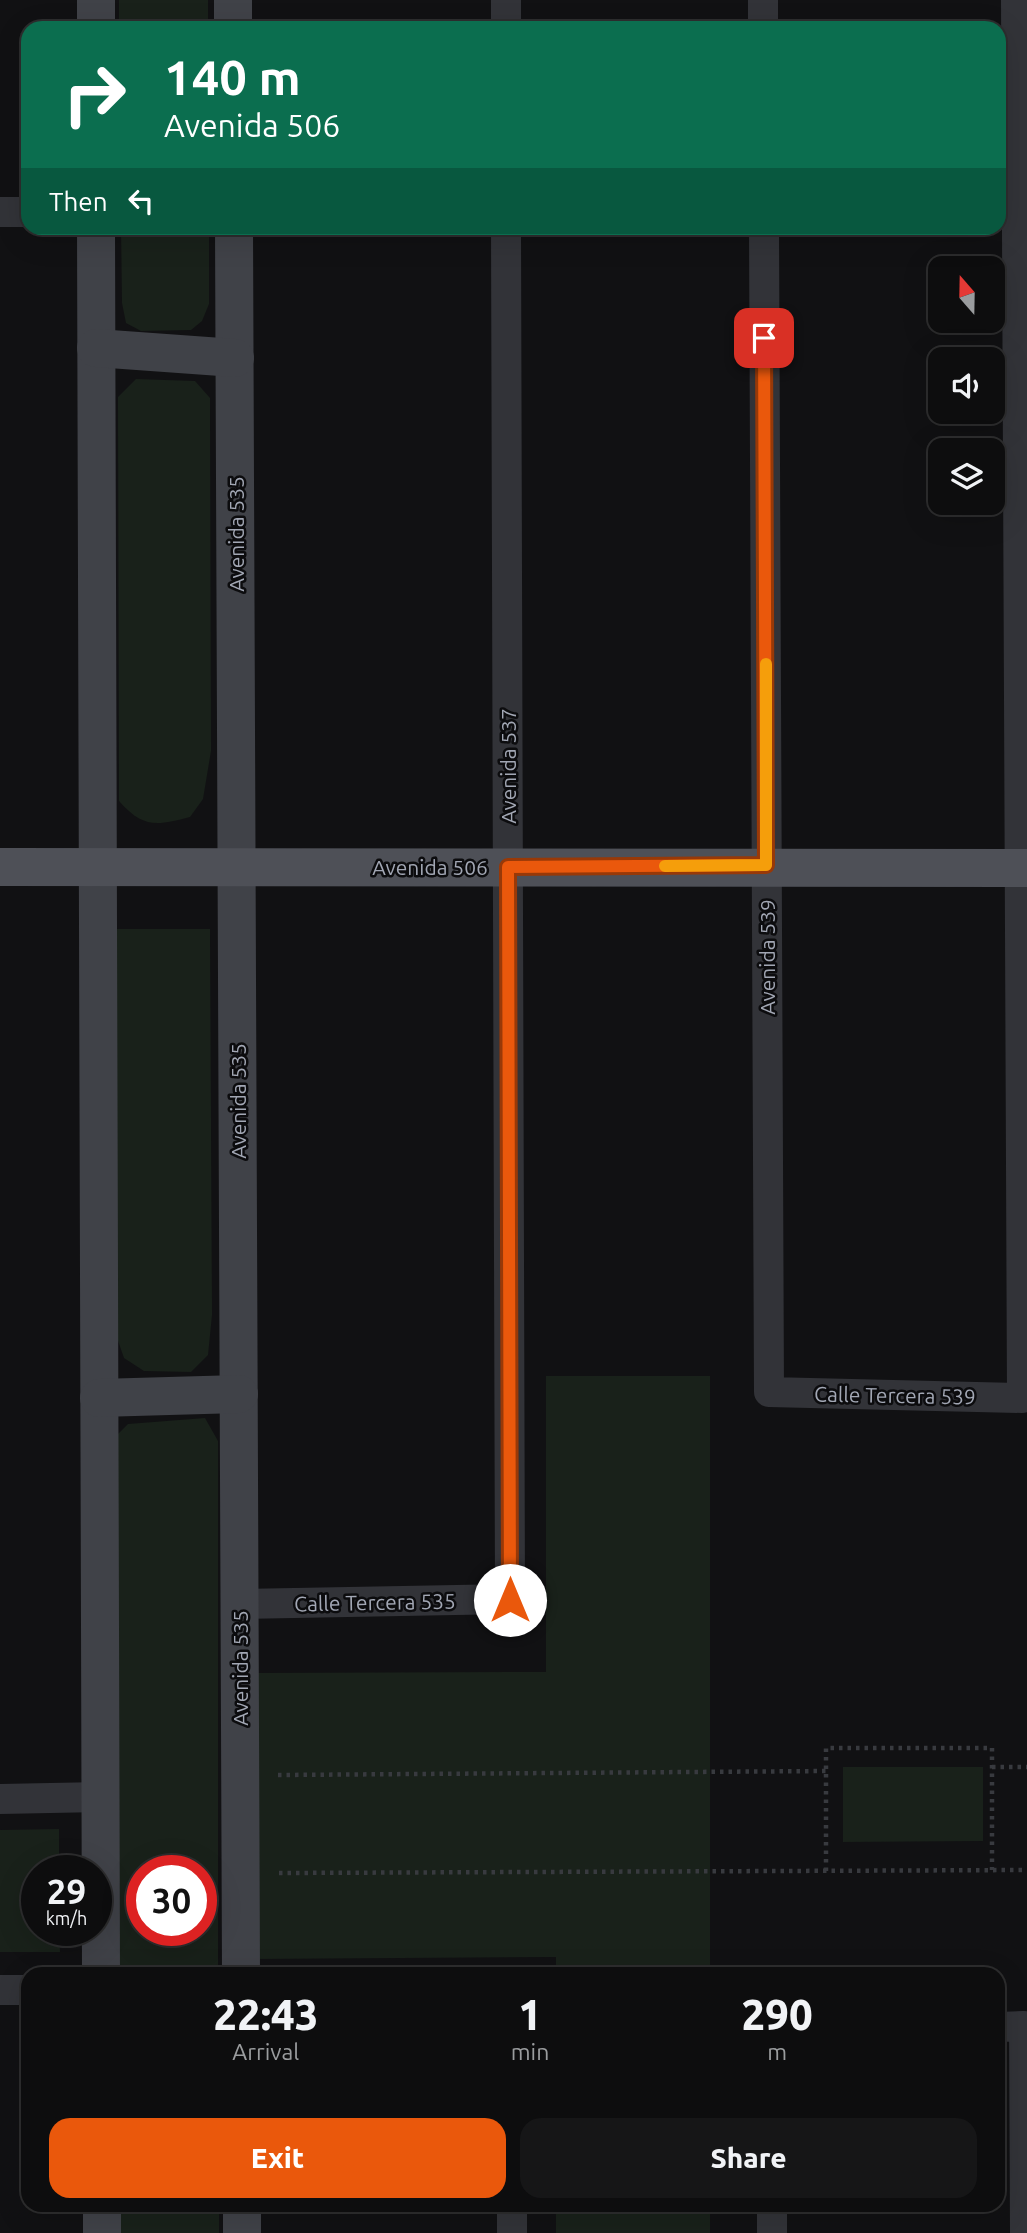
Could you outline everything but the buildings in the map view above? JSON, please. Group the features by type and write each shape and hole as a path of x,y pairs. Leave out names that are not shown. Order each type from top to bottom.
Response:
{"main road":[{"name":"Avenida 506","path":"0,867 766,865 1023,868"}],"street":[{"path":"96,0 96,21"},
{"path":"233,0 233,21"},
{"path":"506,0 506,21"},
{"path":"763,0 763,21"},
{"path":"1016,0 1008,209 1023,868"},
{"path":"0,212 21,212"},
{"path":"96,235 101,1967"},
{"name":"Avenida 535","path":"234,235 241,1967"},
{"name":"Avenida 537","path":"506,235 510,1600"},
{"name":"Avenida 539","path":"764,235 769,1392"},
{"path":"96,348 235,358"},
{"name":"Calle Tercera 539","path":"769,1392 1022,1398 1023,868"},
{"path":"99,1398 239,1394"},
{"name":"Calle Tercera 535","path":"240,1604 510,1600"},
{"path":"0,1799 101,1797"},
{"path":"0,1990 21,1990"},
{"path":"1011,2027 1025,2233"},
{"path":"102,2212 102,2233"},
{"path":"242,2212 242,2233"},
{"path":"512,2212 512,2233"},
{"path":"772,2212 772,2233"}],"path":[{"path":"826,1871 826,1748 992,1748 992,1871"},
{"path":"992,1767 1027,1767"},
{"path":"278,1775 826,1771"},
{"path":"279,1873 1027,1871"}],"shaded area":[{"path":"119,0 208,0 208,21 119,21"},
{"path":"121,235 209,235 209,304 202,321 191,330 141,331 126,323 122,303"},
{"path":"136,379 195,381 210,398 211,751 203,799 190,817 159,823 151,823 135,816 119,801 118,397"},
{"path":"114,929 210,929 212,1315 208,1355 191,1372 144,1371 124,1358 117,1338"},
{"path":"546,1376 710,1376 710,1967 556,1967 556,1957 241,1959 240,1673 546,1672"},
{"path":"205,1418 218,1441 218,1967 102,1967 103,1946 112,1946 112,1855 105,1855 115,1437 128,1424"},
{"path":"843,1767 983,1767 983,1841 843,1842"},
{"path":"59,1829 59,1855 21,1855 21,1946 60,1946 60,1952 0,1952 0,1830"},
{"path":"110,2212 219,2212 219,2233 111,2233"},
{"path":"556,2212 710,2212 710,2233 556,2233"}],"slow traffic":[{"path":"665,866 766,865 766,664"}],"route":[{"path":"510,1600 508,867 766,865 764,338"}]}
